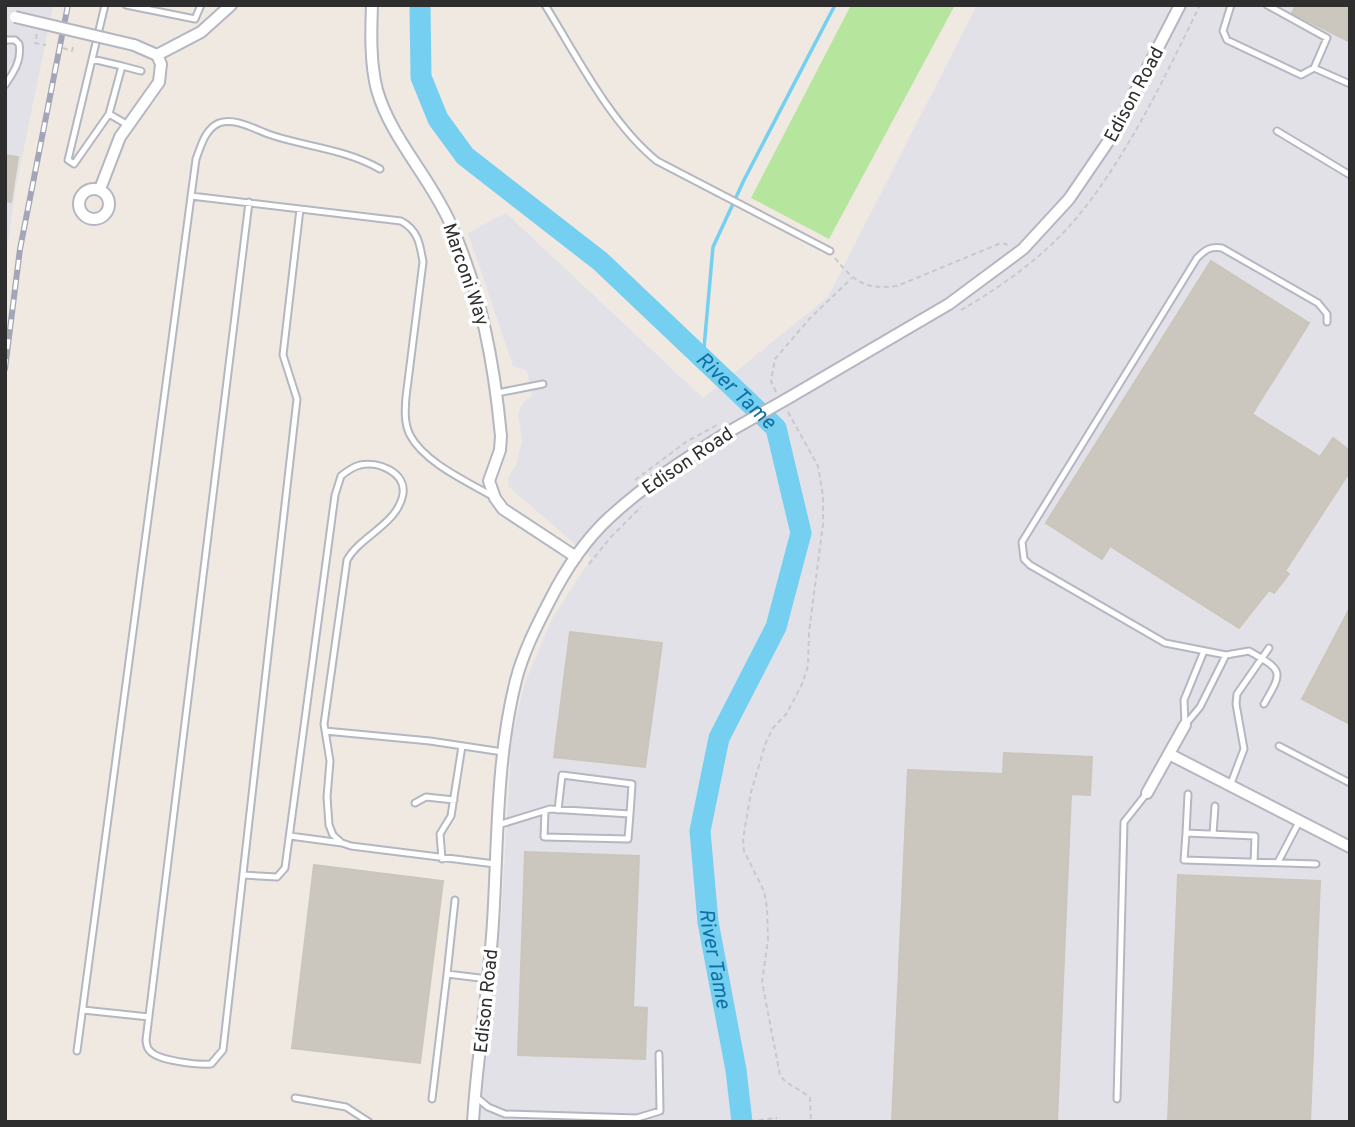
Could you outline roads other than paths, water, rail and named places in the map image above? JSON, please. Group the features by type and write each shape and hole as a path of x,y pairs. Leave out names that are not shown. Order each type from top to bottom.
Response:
{"street":[{"path":"10,16 134,45 157,54 201,32 230,5"},
{"name":"Marconi Way","path":"372,5 371,38 377,90 391,122 450,221 464,256 487,331 501,436 500,450 489,481 495,498"},
{"name":"Edison Road","path":"473,1122 493,922 504,752 516,679 527,647 557,587 576,557 608,519 655,478 730,431 784,403 949,304 1023,249 1069,199 1114,133 1180,5"},
{"path":"100,189 120,138 159,82 160,64 157,54"},
{"path":"495,498 503,509 576,557"},
{"path":"1147,793 1185,725"},
{"path":"1169,754 1350,848"}],"lane":[{"path":"105,5 68,160 74,164 109,114 122,66"},
{"path":"126,5 195,19 201,5"},
{"path":"545,5 623,129 640,148 657,161 830,251"},
{"path":"1231,5 1223,31 1227,40 1301,75 1314,68 1327,38 1266,5"},
{"path":"5,40 15,40 20,50 16,70 5,85"},
{"path":"92,59 141,71"},
{"path":"1314,68 1350,84"},
{"path":"109,114 128,125"},
{"path":"77,1051 196,159 203,139 211,128 226,121 272,136 355,156 380,169"},
{"path":"1277,131 1350,175"},
{"path":"191,196 401,221 415,233 420,243 423,262 405,419 410,434 426,455 495,498"},
{"path":"249,202 146,1041 152,1054 196,1065 211,1064 223,1050 297,399 283,355 300,209"},
{"path":"1264,704 1278,676 1274,666 1249,651 1226,655 1165,643 1031,565 1024,559 1022,542 1189,270 1204,251 1210,247 1222,248 1318,303 1327,314 1327,322"},
{"path":"497,393 543,384"},
{"path":"243,875 277,877 285,869 335,495 341,476 362,465 374,465 389,469 397,475 402,482 403,495 395,513 352,551 347,560 324,724 330,761 327,816 333,835 342,843"},
{"path":"1230,786 1244,749 1236,704 1237,694 1269,648"},
{"path":"1185,725 1184,700 1203,651"},
{"path":"1185,725 1200,706 1226,655"},
{"path":"325,731 430,741 504,752"},
{"path":"442,859 440,834 452,816 462,746"},
{"path":"1279,746 1350,783"},
{"path":"545,811 544,837 628,839 632,784 562,775 558,810"},
{"path":"1117,1099 1124,822 1147,793"},
{"path":"1188,794 1184,860 1316,864"},
{"path":"415,803 426,797 454,800"},
{"path":"1213,834 1215,806"},
{"path":"498,825 545,811 630,814"},
{"path":"1278,862 1299,822"},
{"path":"1186,833 1255,836 1254,862"},
{"path":"290,836 442,859 495,864"},
{"path":"432,1100 455,900"},
{"path":"447,974 488,979"},
{"path":"83,1010 149,1017"},
{"path":"475,1096 488,1107 505,1114 637,1118 660,1111 659,1054"},
{"path":"295,1098 346,1107 369,1122"}],"waterway":[{"name":"River Tame","path":"420,5 421,77 438,119 465,156 600,261 776,428 801,533 776,627 719,738 700,831 708,922 736,1070 742,1122"},
{"path":"703,359 713,247 744,180 835,5"}],"railway":[{"path":"5,369 20,249 68,5"}]}
